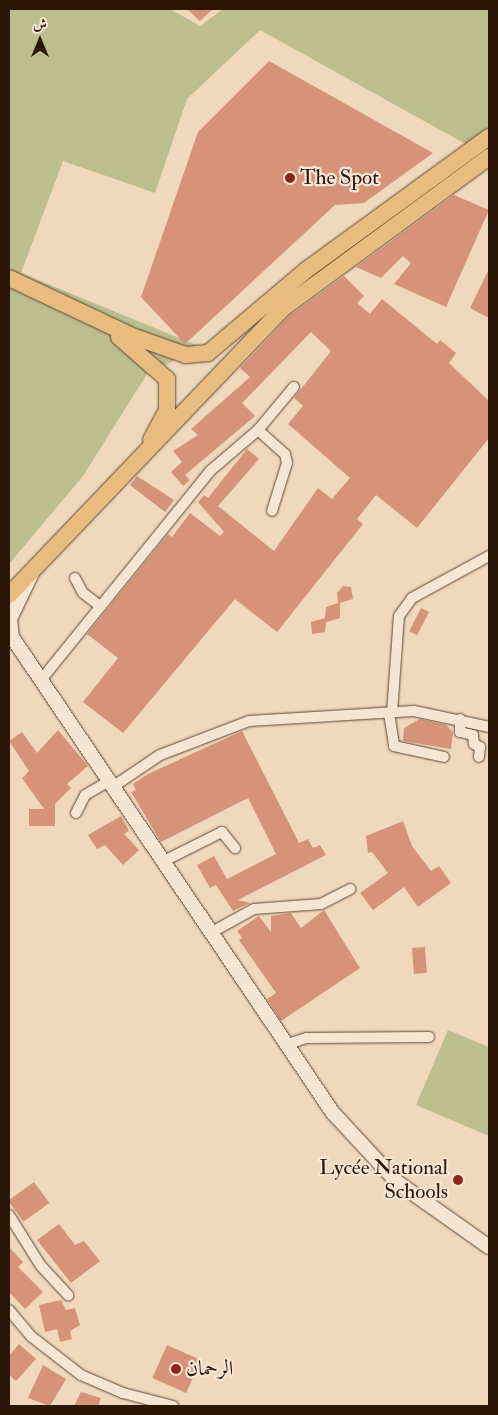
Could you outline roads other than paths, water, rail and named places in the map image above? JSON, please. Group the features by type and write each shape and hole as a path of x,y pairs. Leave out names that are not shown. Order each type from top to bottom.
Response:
{"highway":[{"path":"9,278 102,325 180,354 208,352 305,271 489,137"},
{"path":"9,595 302,292 489,157"},
{"path":"102,325 168,379 167,410 138,461"}],"main road":[{"path":"32,573 9,625 23,655 113,783 333,1113 372,1160 489,1247"},
{"path":"9,646 23,655"}],"street":[{"path":"41,680 210,471 258,430 294,387"},
{"path":"258,430 284,454 287,463 272,511"},
{"path":"444,756 394,746 391,713 399,616 412,598 489,556"},
{"path":"75,578 84,593 100,606"},
{"path":"76,813 85,795 113,783 182,744 249,721 430,711 489,727"},
{"path":"460,719 460,732 473,735 479,757"},
{"path":"164,861 222,832 235,848"},
{"path":"212,932 254,909 321,904 350,890"},
{"path":"288,1044 307,1038 429,1037"},
{"path":"9,1215 42,1266 68,1294"},
{"path":"9,1310 32,1337 81,1375 173,1406"}],"place":[{"name":"The Spot","path":"290,178"},
{"name":"Lycée National Schools","path":"458,1180"},
{"name":"الرحمان","path":"176,1369"}]}
